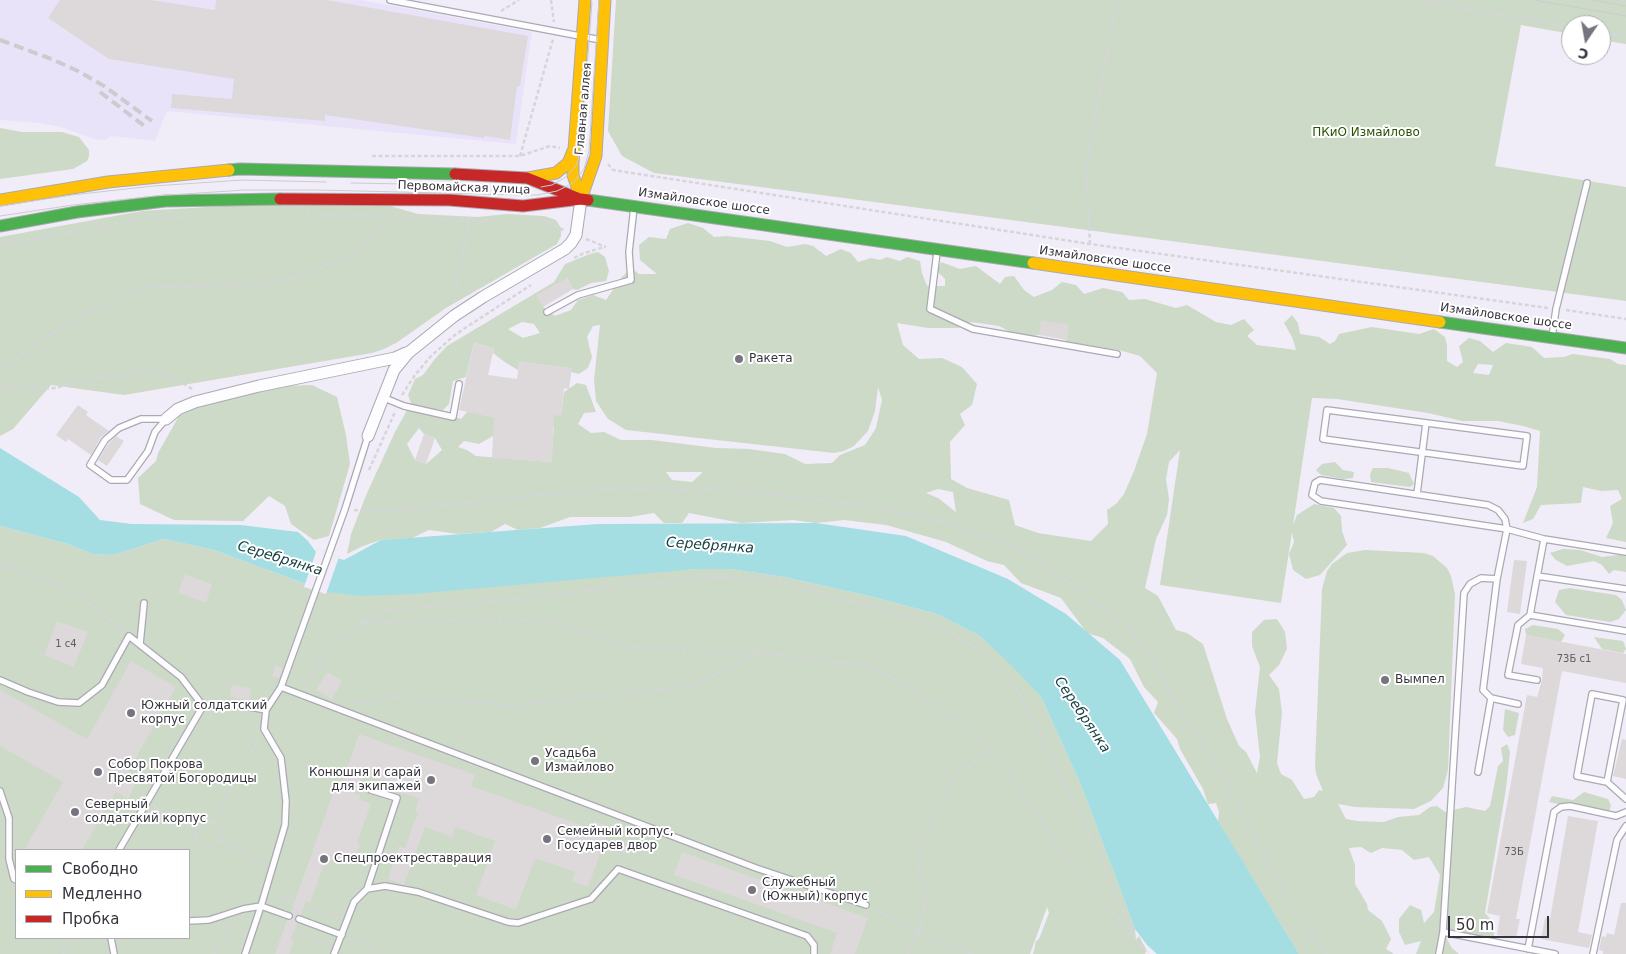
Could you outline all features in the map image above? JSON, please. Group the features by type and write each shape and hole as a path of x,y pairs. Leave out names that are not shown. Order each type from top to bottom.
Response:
{"main road":[{"name":"Главная аллея","path":"527,178 556,172 568,163 585,0"},
{"name":"Главная аллея","path":"581,199 596,156 605,0"},
{"name":"Главная аллея","path":"569,150 573,175 581,199"},
{"name":"Первомайская улица","path":"0,200 108,182 240,170 444,173 527,178 581,199"},
{"name":"Первомайская улица","path":"0,226 77,212 164,201 318,198 450,200 523,206 581,199"},
{"name":"Измайловское шоссе","path":"581,199 1626,348"}],"street":[{"path":"368,436 394,370 408,353 451,319 483,297 565,249 571,243 578,228 581,199"},
{"path":"166,419 178,409 209,399 259,386 395,358 408,353"}],"lane":[{"path":"390,0 582,38 603,40"},
{"path":"1552,337 1556,309 1587,183"},
{"path":"547,312 578,295 631,280 629,252 634,206"},
{"path":"937,249 930,309 973,329 1118,354"},
{"path":"382,397 399,404 453,417 459,384"},
{"path":"1327,410 1426,423 1527,436 1523,466 1323,439 1327,410"},
{"path":"141,419 166,419 155,432 148,451 127,480 111,480 90,465 105,440 119,428 141,419"},
{"path":"1417,494 1426,423"},
{"path":"245,954 285,825 286,801 282,758 264,729 266,710 281,687 345,509 368,436"},
{"path":"1518,704 1491,698 1483,690 1497,579 1507,529 1505,519 1498,510 1488,505 1417,494 1320,480 1315,483 1312,495 1321,501 1507,529 1544,539 1626,552"},
{"path":"1537,680 1508,675 1518,625 1530,615 1544,539"},
{"path":"1537,576 1626,589"},
{"path":"1439,954 1443,932 1464,593 1470,584 1481,578 1497,579"},
{"path":"140,644 144,603"},
{"path":"1530,615 1626,631"},
{"path":"0,680 58,702 79,703 102,685 129,636 181,677 203,706"},
{"path":"281,687 756,868 866,905"},
{"path":"1607,782 1623,700 1592,694 1577,776 1607,782 1626,799"},
{"path":"1478,772 1491,698"},
{"path":"203,706 234,704 266,710"},
{"path":"120,849 203,706"},
{"path":"334,954 354,902 367,889 397,798 370,790"},
{"path":"0,791 10,818 9,859 15,880"},
{"path":"1528,949 1554,812 1561,807 1570,806 1616,816 1626,812"},
{"path":"1593,954 1617,840 1626,826"},
{"path":"367,889 385,886 418,892 508,922 518,923 591,899 618,869 807,936 814,945 814,954"},
{"path":"190,921 209,920 243,909 261,906 289,916"},
{"path":"299,920 342,934"},
{"path":"1443,932 1555,954"},
{"path":"111,939 114,954"}],"path":[{"path":"488,19 519,0"},
{"path":"551,0 555,32 520,156 550,146 569,150"},
{"path":"1090,244 1086,167 1117,0"},
{"path":"1418,0 1561,25"},
{"path":"1621,0 1626,1"},
{"path":"1611,34 1626,37"},
{"path":"613,170 1090,244 1626,319"},
{"path":"297,214 395,215 417,219 497,219"},
{"path":"0,371 42,339 71,321 139,288 275,283 310,273 349,255 373,238 395,215"},
{"path":"0,245 144,219 201,216"},
{"path":"530,219 547,221"},
{"path":"451,319 469,220"},
{"path":"568,262 582,254 606,247"},
{"path":"366,477 401,396 431,356 456,334 538,280"},
{"path":"0,385 20,389 55,388 88,379 156,370 174,378 209,399"},
{"path":"354,510 382,512 599,489 729,490 866,505 954,524 1039,560 1130,629 1213,759 1296,914 1326,954"},
{"path":"352,516 357,502"},
{"path":"0,563 53,582 80,596 129,636"},
{"path":"299,693 328,653 362,623 381,610 487,602 715,577 783,583 878,608 943,628 985,654 1013,682 1088,832 1136,940"},
{"path":"362,623 500,619 551,621 617,644 648,650 760,652 837,663 866,664 937,705 988,750 1018,784 1064,857 1148,954"},
{"path":"336,708 390,697 514,705 694,686 760,652"},
{"path":"248,758 264,729"},
{"path":"907,954 918,933 925,908 926,888 919,869 918,852 922,839 955,774 988,750"},
{"path":"213,823 238,776"},
{"path":"147,802 196,829"},
{"path":"618,869 635,822"},
{"path":"202,823 213,823 220,832 219,840 214,846 202,846 195,837 196,829 202,823"},
{"path":"219,840 271,870"},
{"path":"265,892 294,902"},
{"path":"866,905 918,933 973,954"},
{"path":"304,906 347,922"},
{"path":"213,954 243,909"},
{"path":"257,918 284,928"},
{"path":"294,932 337,947"},
{"path":"342,934 386,954"},
{"path":"64,954 72,939"}],"shaded area":[{"path":"0,0 361,0 532,32 516,144 167,111 155,141 111,136 105,140 94,139 61,127 40,123 0,120"}],"green space":[{"name":"ПКиО Измайлово","path":"616,0 1626,0 1626,44 1611,42 1611,15 1561,15 1561,32 1521,25 1495,166 1626,187 1626,301 654,173 622,156 608,131"},
{"path":"0,128 22,132 62,132 79,137 89,150 89,156 87,161 73,169 0,179"},
{"path":"288,202 390,206 418,214 478,217 507,214 544,216 556,220 561,228 561,236 557,244 446,308 396,343 384,349 372,353 124,395 51,385 13,429 0,436 0,237 142,211"},
{"path":"688,223 703,228 714,237 726,236 770,241 787,247 805,244 813,246 826,256 841,249 851,253 858,262 871,258 880,260 887,257 900,261 907,257 920,261 927,286 945,286 945,279 937,271 941,262 960,269 976,266 1000,284 1005,277 1014,276 1024,290 1034,297 1052,290 1062,282 1076,285 1084,294 1103,288 1122,292 1129,300 1145,299 1176,308 1187,305 1216,322 1231,325 1244,319 1254,330 1247,336 1257,345 1296,350 1292,337 1284,323 1292,315 1298,323 1300,334 1319,337 1330,344 1335,341 1339,334 1372,327 1419,334 1434,329 1445,337 1447,361 1457,367 1463,362 1459,346 1469,338 1480,341 1493,352 1506,343 1532,347 1544,358 1564,357 1573,354 1610,359 1618,364 1626,365 1626,542 1606,538 1613,523 1610,506 1622,499 1618,490 1601,491 1583,487 1581,503 1541,505 1533,519 1523,523 1537,487 1540,431 1498,421 1462,421 1428,413 1337,399 1312,398 1293,525 1297,515 1314,504 1334,508 1341,516 1342,531 1347,545 1320,575 1306,579 1293,570 1289,554 1294,542 1292,532 1281,603 1160,585 1180,450 1169,462 1166,479 1169,499 1167,515 1156,539 1145,588 1158,596 1176,630 1187,633 1203,644 1227,719 1239,746 1246,752 1257,773 1260,757 1255,712 1260,667 1252,646 1252,632 1264,620 1277,619 1285,632 1287,649 1279,665 1269,675 1279,689 1282,713 1277,763 1281,774 1292,780 1304,799 1314,797 1319,790 1323,791 1316,774 1315,765 1322,589 1327,571 1332,564 1347,553 1365,550 1424,553 1433,556 1447,568 1455,594 1448,770 1443,788 1431,801 1414,809 1355,807 1338,804 1346,819 1357,821 1384,822 1398,817 1419,815 1430,807 1437,806 1445,812 1466,807 1485,811 1490,806 1498,766 1503,761 1501,748 1507,744 1510,752 1506,789 1485,913 1493,922 1494,936 1483,938 1448,930 1447,939 1452,948 1459,954 1416,954 1421,941 1405,945 1399,932 1399,919 1410,905 1421,910 1424,923 1434,912 1440,875 1429,857 1414,860 1402,850 1382,848 1371,853 1361,847 1349,848 1355,865 1355,884 1367,904 1368,910 1382,921 1391,939 1386,949 1394,954 1299,954 1218,822 1219,812 1216,803 1208,804 1203,789 1180,749 1177,739 1154,713 1158,702 1144,687 1130,659 1103,638 1087,633 1061,598 1021,583 1004,565 987,561 946,542 886,525 844,520 816,523 793,520 741,523 689,513 682,523 664,523 654,513 630,517 570,517 540,528 518,530 505,524 491,532 458,534 429,530 412,538 381,540 347,554 351,534 367,493 395,432 411,403 408,395 415,379 423,375 447,346 554,282 565,264 590,254 598,252 605,257 609,271 606,281 591,283 577,290 573,289 567,278 543,307 555,316 571,310 578,300 593,295 606,300 628,271 635,271 639,274 657,274 640,260 639,245 649,237 666,239 670,229","holes":["522,322 534,324 540,333 523,338 508,329","971,322 999,326 1014,334 1034,336 1056,330 1067,342 1119,350 1140,356 1157,373 1147,434 1134,471 1124,494 1116,504 1107,510 1108,524 1091,541 1038,533 1015,525 1009,500 967,488 951,479 950,442 965,425 960,414 972,405 977,384 962,367 942,358 919,359 903,345 897,323 928,328 958,328","600,325 594,380 596,401 608,419 626,430 834,453 854,446 868,431 875,411 878,387 882,400 876,428 865,445 840,455 832,463 805,464 785,454 652,440 621,440 604,432 591,433 578,424 584,413 596,412 586,385 577,383 564,392 561,415 481,405 467,412 461,419 433,409 443,410 449,404 453,381 466,377 474,343 494,348 493,353 518,370 519,362 571,368 571,372 579,374 588,368 592,357 587,337 593,326","1478,364 1493,365 1489,375 1473,373","554,426 551,462 476,456 458,447 464,441 479,444 493,436","419,428 424,434 435,438 442,450 426,464 415,460 407,444","666,472 702,472 692,482 672,480","938,489 953,492 956,512 938,498 926,493"]},
{"path":"312,385 337,397 346,435 350,464 329,536 314,540 291,524 285,506 269,496 243,521 174,520 140,504 138,478 156,461 158,453 179,416 210,402 281,386"},
{"path":"1335,462 1343,470 1354,472 1353,478 1342,479 1321,475 1316,470 1322,464"},
{"path":"1373,468 1388,468 1409,473 1414,484 1410,487 1371,482 1370,474"},
{"name":"Усадьба Измайлово","path":"0,526 68,544 92,554 113,555 164,539 214,550 305,584 317,549 339,557 327,592 697,569 730,569 784,577 869,596 937,614 980,636 1013,666 1041,697 1081,785 1135,929 1136,940 1139,936 1146,949 1145,954 1033,954 1036,941 1039,939 1049,913 1047,907 1030,954 0,954"},
{"path":"1563,549 1580,550 1602,557 1626,554 1626,572 1614,570 1609,574 1602,565 1594,561 1567,566 1556,560 1550,553"},
{"path":"1570,588 1616,595 1622,600 1626,610 1619,619 1610,622 1566,615 1555,602 1559,590"},
{"path":"1533,625 1558,629 1565,635 1561,642 1526,635 1525,629"},
{"path":"1594,637 1623,641 1626,649 1623,653 1602,649"},
{"path":"1505,709 1519,713 1515,735 1508,737 1503,730"},
{"path":"1584,792 1608,799 1611,805 1609,812 1549,802 1552,796 1573,800"}],"water":[{"name":"Серебрянка","path":"0,448 79,497 100,520 132,524 241,525 298,532 316,552 344,560 381,540 598,524 816,523 906,536 1008,579 1066,614 1120,660 1299,954 1157,954 1147,945 1135,929 1081,785 1041,697 980,636 937,614 869,596 784,577 730,569 697,569 413,594 360,596 327,592 214,550 164,539 113,555 92,554 68,544 0,526"}],"pier":[{"path":"317,549 339,557 326,594 304,587"}],"building":[{"path":"60,0 151,0 215,10 216,0 327,0 528,36 520,86 517,86 510,140 325,115 325,121 171,108 172,94 232,99 234,79 109,59 48,18"},
{"path":"567,278 573,289 543,307 536,295"},
{"path":"1041,320 1069,325 1067,340 1039,335"},
{"path":"474,343 494,348 488,375 517,379 519,362 572,368 569,389 564,388 561,416 554,415 552,462 492,458 494,418 459,410"},
{"path":"78,405 88,412 86,415 109,431 101,437 91,455 68,439 66,442 56,435"},
{"path":"424,434 435,438 426,464 415,460"},
{"path":"116,436 124,441 107,466 98,460"},
{"path":"1514,560 1527,561 1520,614 1507,612"},
{"path":"185,574 212,584 206,603 178,593"},
{"path":"57,621 88,632 74,667 44,655"},
{"path":"1526,635 1626,654 1626,683 1562,671 1516,919 1520,919 1516,938 1497,935 1500,916 1487,913 1527,695 1537,697 1542,680 1543,668 1521,664"},
{"path":"131,661 176,687 124,779 135,785 128,799 116,792 83,849 25,849 63,782 0,746 0,690 87,739"},
{"path":"275,666 283,668 279,678 272,676"},
{"path":"327,672 342,681 332,699 316,690"},
{"path":"232,685 251,688 249,700 230,697"},
{"path":"359,734 475,775 471,786 592,829 594,821 610,827 588,887 572,881 575,872 535,858 516,910 476,895 495,841 455,827 452,837 425,827 404,885 388,879 399,846 405,848 418,812 415,811 419,799 396,791 397,789 383,784 384,781 363,774 355,794 360,795 359,799 371,804 357,843 360,844 353,864 337,859 329,860 324,865 310,903 306,901 301,915 295,917 297,923 291,940 294,941 289,954 275,954 287,920 293,918 291,912 334,790 339,792"},
{"path":"1622,739 1626,740 1626,779 1613,776"},
{"path":"1568,816 1598,821 1578,932 1592,935 1589,948 1541,939 1545,918 1550,919"},
{"name":"Служебный (Южный) корпус","path":"682,852 868,918 855,954 830,954 837,933 674,875"},
{"path":"1621,903 1626,903 1626,954 1603,954 1603,951 1599,950 1602,936 1606,937 1607,933 1614,935"}],"tram line":[{"path":"0,216 73,205 154,196 244,190 523,195 537,195 557,191 573,183 584,169 589,151 599,0"},
{"path":"1534,0 1626,16"},
{"path":"1593,0 1626,6"},
{"path":"541,187 552,185 566,177 576,166 581,149 592,2"},
{"path":"0,206 72,195 153,186 243,180 326,182"},
{"path":"351,183 458,185"}],"railway":[{"path":"0,40 78,71 104,86 152,121"},
{"path":"100,92 147,128"}],"traffic: fast":[{"path":"229,170 455,174"},
{"path":"0,226 77,212 165,201 280,199"},
{"path":"588,200 1033,263"},
{"path":"1440,322 1626,348"}],"traffic: slow":[{"path":"581,199 573,175 573,163 585,0"},
{"path":"581,199 596,156 605,0"},
{"path":"528,178 556,173 568,163 573,151"},
{"path":"0,200 108,182 229,170"},
{"path":"1033,263 1440,322"}],"traffic: jam":[{"path":"455,174 527,178 580,199"},
{"path":"280,199 449,200 523,206 581,199 588,200"}],"place":[{"name":"Ракета","path":"739,359"},
{"name":"Вымпел","path":"1385,680"},
{"name":"Южный солдатский корпус","path":"131,713"},
{"name":"Усадьба Измайлово","path":"535,761"},
{"name":"Собор Покрова Пресвятой Богородицы","path":"98,772"},
{"name":"Конюшня и сарай для экипажей","path":"431,780"},
{"name":"Северный солдатский корпус","path":"75,812"},
{"name":"Семейный корпус, Государев двор","path":"547,839"},
{"name":"Спецпроектреставрация","path":"324,859"},
{"name":"Служебный (Южный) корпус","path":"752,890"}]}
